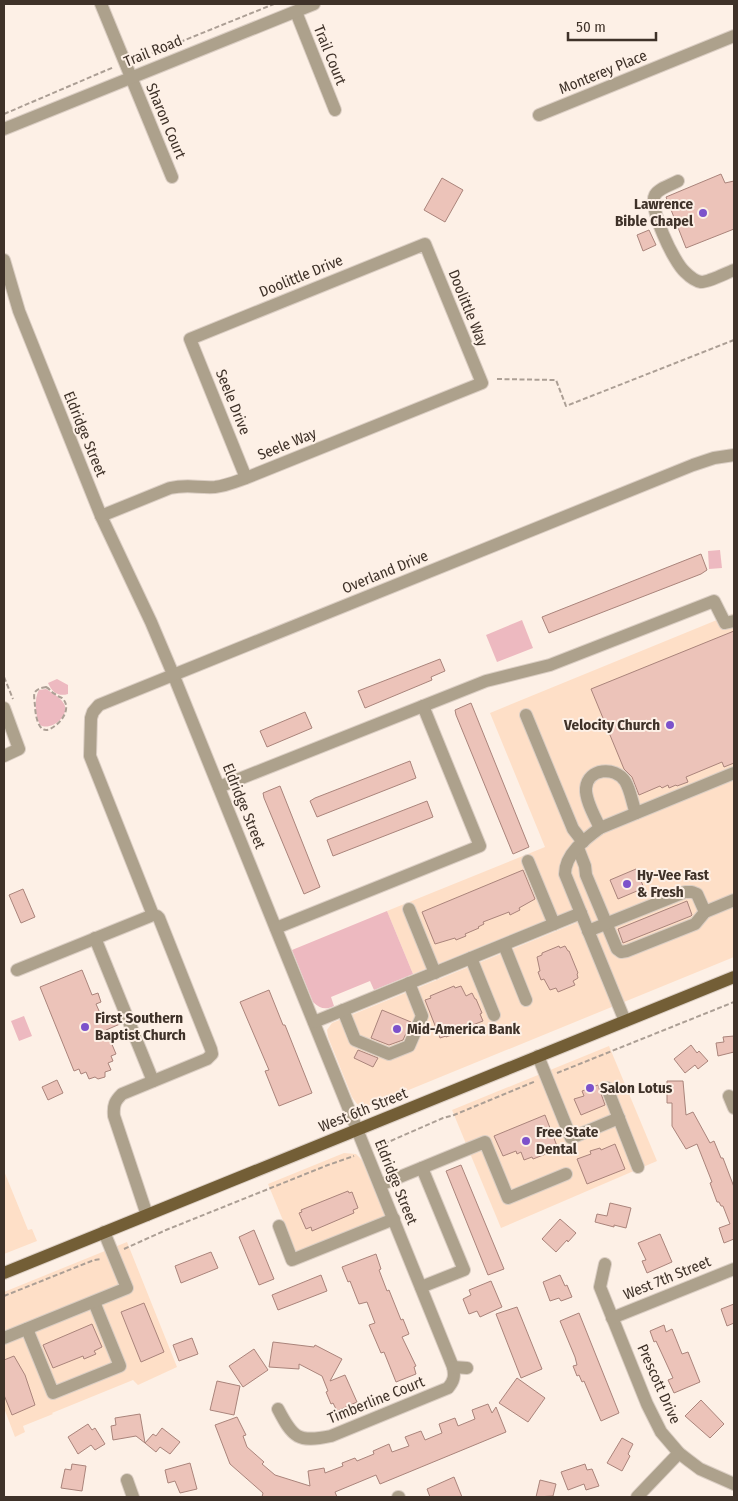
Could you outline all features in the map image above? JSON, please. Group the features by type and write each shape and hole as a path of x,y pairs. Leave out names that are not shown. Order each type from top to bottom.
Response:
{"main road":[{"name":"West 6th Street","path":"4,1273 734,977"}],"street":[{"name":"Sharon Court","path":"101,4 172,177"},
{"name":"Trail Road","path":"4,129 314,4"},
{"name":"Trail Court","path":"296,12 335,110"},
{"name":"Monterey Place","path":"539,115 734,36"},
{"path":"678,181 658,191 652,203 674,258 684,272 694,280 702,282 734,270"},
{"name":"Doolittle Drive","path":"190,339 425,244"},
{"name":"Doolittle Way","path":"425,244 482,383"},
{"name":"Eldridge Street","path":"4,260 19,311 101,516 173,674 453,1366"},
{"name":"Seele Drive","path":"190,339 246,478"},
{"name":"Seele Way","path":"101,516 182,485 226,486 482,383"},
{"name":"Overland Drive","path":"153,915 90,756 91,718 99,705 693,465 714,458 734,455"},
{"path":"219,787 486,681 550,665 714,601 724,623 734,621"},
{"path":"276,928 480,846 423,706"},
{"path":"4,708 20,750 4,756"},
{"path":"526,715 581,845 586,874 617,949 621,952 627,951 695,924 705,912 734,900"},
{"path":"600,828 587,796 586,788 589,780 600,771 614,772 620,775 625,781 636,813"},
{"path":"625,1021 565,874 565,866 570,856 600,828 734,773"},
{"path":"528,861 554,924"},
{"path":"588,931 685,892 697,894 705,912"},
{"path":"409,909 435,973"},
{"path":"314,1022 581,913"},
{"path":"17,970 153,915 159,918 212,1049 212,1054 207,1059 122,1094 116,1100 113,1107 114,1116 147,1215"},
{"path":"95,938 153,1081"},
{"path":"504,945 526,1000"},
{"path":"471,958 494,1015"},
{"path":"343,1010 355,1040 389,1054 409,1046 422,1016 409,984"},
{"path":"538,1056 571,1138 619,1118"},
{"path":"607,1088 638,1167"},
{"path":"729,1096 734,1108"},
{"path":"380,1185 485,1142 508,1198 566,1174"},
{"path":"421,1287 464,1270 422,1168"},
{"path":"279,1226 292,1260 394,1219"},
{"path":"4,1338 127,1288 104,1232"},
{"name":"Prescott Drive","path":"604,1264 600,1287 661,1432 679,1453 700,1469 734,1484"},
{"name":"West 7th Street","path":"612,1318 734,1269"},
{"path":"27,1329 53,1393 120,1366 94,1302"},
{"path":"453,1366 468,1368"},
{"name":"Timberline Court","path":"278,1409 287,1427 297,1436 303,1439 317,1439 331,1436 448,1388 453,1383 455,1375 453,1366"},
{"path":"637,1497 679,1453"},
{"path":"127,1480 133,1497"}],"path":[{"path":"4,114 124,63 274,4"},
{"path":"497,379 556,380 566,406 734,340"},
{"path":"46,687 66,704 65,714 54,726 44,729 38,724 34,694 36,690 46,687"}],"shaded area":[{"path":"720,550 722,568 709,569 708,551"},
{"path":"734,613 734,957 372,1105 362,1106 357,1104 352,1097 328,1037 327,1030 332,1023 576,923 571,910 413,974 387,911 545,847 490,713"},
{"path":"522,620 533,648 497,662 486,635"},
{"path":"57,679 68,685 68,694 58,694 51,689 48,683"},
{"path":"46,689 57,696 65,706 64,715 61,719 49,726 40,725 36,712 37,693 39,690"},
{"path":"387,911 413,974 374,990 370,981 331,997 334,1006 331,1007 323,1008 313,1002 292,950"},
{"path":"24,1016 32,1036 19,1041 11,1021"},
{"path":"609,1046 657,1161 501,1228 452,1110"},
{"path":"344,1153 356,1154 362,1160 385,1216 296,1252 268,1184"},
{"path":"4,1171 28,1230 32,1229 37,1241 4,1254"},
{"path":"127,1242 177,1367 138,1385 133,1380 52,1413 23,1426 25,1432 15,1437 4,1408 4,1292"}],"building":[{"name":"Lawrence Bible Chapel","path":"721,174 725,183 734,181 734,229 686,248 666,197"},
{"path":"442,178 463,190 445,222 424,210"},
{"path":"649,230 656,245 643,251 637,235"},
{"path":"701,554 707,570 701,574 549,633 542,617"},
{"name":"Velocity Church","path":"734,631 734,763 724,767 722,762 686,777 688,782 669,788 668,785 662,788 660,786 639,795 632,777 624,769 591,689"},
{"path":"440,659 445,671 431,677 432,680 365,708 358,691"},
{"path":"471,703 529,847 513,854 456,715 455,710"},
{"path":"305,712 312,728 267,747 260,731"},
{"path":"410,761 416,778 317,817 310,801"},
{"path":"280,786 320,887 304,894 264,798 263,793"},
{"path":"427,801 433,817 333,856 327,840"},
{"name":"Hy-Vee Fast & Fresh","path":"636,869 644,888 618,899 610,880"},
{"path":"523,870 535,899 510,915 509,912 483,922 484,924 479,928 465,934 466,936 435,944 422,912"},
{"path":"23,889 35,917 21,923 9,895"},
{"path":"687,901 691,916 623,943 618,929"},
{"path":"559,946 560,948 565,946 569,951 578,973 578,978 573,981 575,985 558,992 556,988 550,990 544,979 541,980 538,972 540,971 537,957"},
{"name":"First Southern Baptist Church","path":"82,970 92,995 98,993 101,1002 96,1004 103,1020 116,1015 120,1024 106,1030 116,1054 111,1056 113,1061 108,1063 111,1070 105,1072 105,1077 98,1079 95,1077 89,1079 86,1072 81,1074 79,1069 74,1071 40,987"},
{"path":"454,986 455,988 461,986 466,996 472,993 482,1013 480,1014 483,1021 470,1026 471,1028 440,1038 425,1000"},
{"path":"269,990 312,1093 279,1106 265,1071 269,1070 240,1002"},
{"name":"Mid-America Bank","path":"382,1010 411,1022 403,1040 389,1045 371,1038"},
{"path":"734,1036 734,1052 718,1056 716,1043 724,1042 723,1037"},
{"path":"691,1045 697,1053 699,1051 708,1061 698,1069 695,1065 685,1073 674,1059"},
{"path":"358,1050 378,1058 373,1067 354,1058"},
{"path":"57,1080 63,1093 48,1100 42,1087"},
{"path":"667,1081 683,1081 686,1115 693,1112 710,1143 714,1141 734,1187 734,1239 724,1243 719,1228 730,1224 723,1206 717,1202 710,1183 712,1182 697,1144 686,1149 672,1126 672,1103 667,1103"},
{"path":"598,1085 605,1105 581,1115 574,1099 584,1096 582,1091"},
{"name":"Free State Dental","path":"545,1115 557,1146 550,1149 551,1152 533,1159 532,1157 524,1160 521,1152 517,1154 516,1151 503,1156 494,1136"},
{"path":"615,1144 625,1169 587,1184 577,1159 591,1154 590,1151 600,1148 601,1150"},
{"path":"461,1165 504,1269 488,1275 446,1171"},
{"path":"348,1191 349,1193 352,1192 358,1208 353,1210 354,1213 312,1231 311,1227 306,1229 299,1213 302,1212 301,1210"},
{"path":"610,1203 631,1208 626,1228 595,1222 597,1214 607,1216"},
{"path":"560,1219 576,1233 556,1252 542,1239"},
{"path":"254,1230 274,1279 259,1285 239,1237"},
{"path":"660,1234 672,1262 647,1273 642,1261 646,1260 638,1243"},
{"path":"211,1252 218,1268 181,1283 175,1266"},
{"path":"376,1254 381,1269 379,1270 387,1291 389,1290 409,1334 402,1337 416,1366 414,1367 416,1374 396,1382 384,1352 381,1353 369,1325 375,1323 367,1302 359,1304 342,1267"},
{"path":"321,1275 327,1291 278,1310 272,1295"},
{"path":"560,1275 572,1297 561,1301 559,1298 550,1301 543,1282"},
{"path":"491,1281 502,1307 480,1317 477,1311 469,1314 463,1299 471,1295 469,1290"},
{"path":"144,1303 164,1352 141,1362 121,1312"},
{"path":"734,1304 734,1323 727,1326 721,1309"},
{"path":"517,1307 542,1369 521,1378 496,1314"},
{"path":"579,1313 619,1413 601,1421 584,1381 582,1382 579,1375 577,1376 573,1366 577,1365 575,1357 560,1321"},
{"path":"92,1324 102,1347 94,1351 96,1354 84,1359 83,1356 53,1368 43,1345"},
{"path":"664,1325 666,1332 672,1329 682,1354 688,1352 700,1382 674,1393 668,1380 673,1378 650,1331"},
{"path":"192,1338 198,1354 179,1361 173,1345"},
{"path":"273,1342 314,1347 315,1345 342,1359 330,1381 345,1375 357,1402 337,1411 333,1403 331,1404 322,1376 299,1364 299,1369 269,1367"},
{"path":"254,1349 268,1370 243,1387 229,1366"},
{"path":"14,1356 25,1375 35,1405 12,1415 4,1395 4,1360"},
{"path":"517,1378 545,1398 528,1422 499,1403"},
{"path":"217,1381 240,1386 234,1415 210,1410"},
{"path":"701,1400 724,1424 710,1438 685,1416"},
{"path":"488,1404 492,1413 496,1407 506,1432 380,1484 376,1475 335,1492 337,1497 262,1497 263,1493 230,1464 215,1425 237,1417 246,1435 243,1436 247,1447 264,1462 262,1464 275,1475 310,1486 308,1471 324,1468 325,1473 343,1466 342,1463 355,1458 357,1461 374,1454 373,1451 389,1444 392,1452 409,1446 405,1437 421,1431 425,1440 442,1433 439,1424 455,1418 458,1426 475,1419 472,1410"},
{"path":"140,1414 145,1443 136,1436 113,1440 111,1426 116,1425 115,1418"},
{"path":"88,1424 92,1430 95,1428 105,1444 95,1450 91,1445 78,1454 68,1437"},
{"path":"162,1428 180,1442 170,1454 160,1447 156,1452 145,1443 153,1434 156,1436"},
{"path":"622,1438 633,1444 628,1454 630,1456 622,1471 607,1463"},
{"path":"190,1463 197,1489 180,1493 175,1481 168,1483 165,1470"},
{"path":"72,1464 86,1466 82,1491 61,1488 65,1469 71,1470"},
{"path":"585,1464 587,1470 592,1469 599,1486 586,1490 584,1484 568,1490 561,1472"},
{"path":"454,1477 462,1497 430,1497 427,1489"},
{"path":"540,1480 556,1484 553,1496 536,1497"}],"place":[{"name":"Lawrence Bible Chapel","path":"703,213"},
{"name":"Velocity Church","path":"670,725"},
{"name":"Hy-Vee Fast & Fresh","path":"627,884"},
{"name":"First Southern Baptist Church","path":"85,1027"},
{"name":"Mid-America Bank","path":"397,1029"},
{"name":"Salon Lotus","path":"590,1088"},
{"name":"Free State Dental","path":"526,1141"}]}
